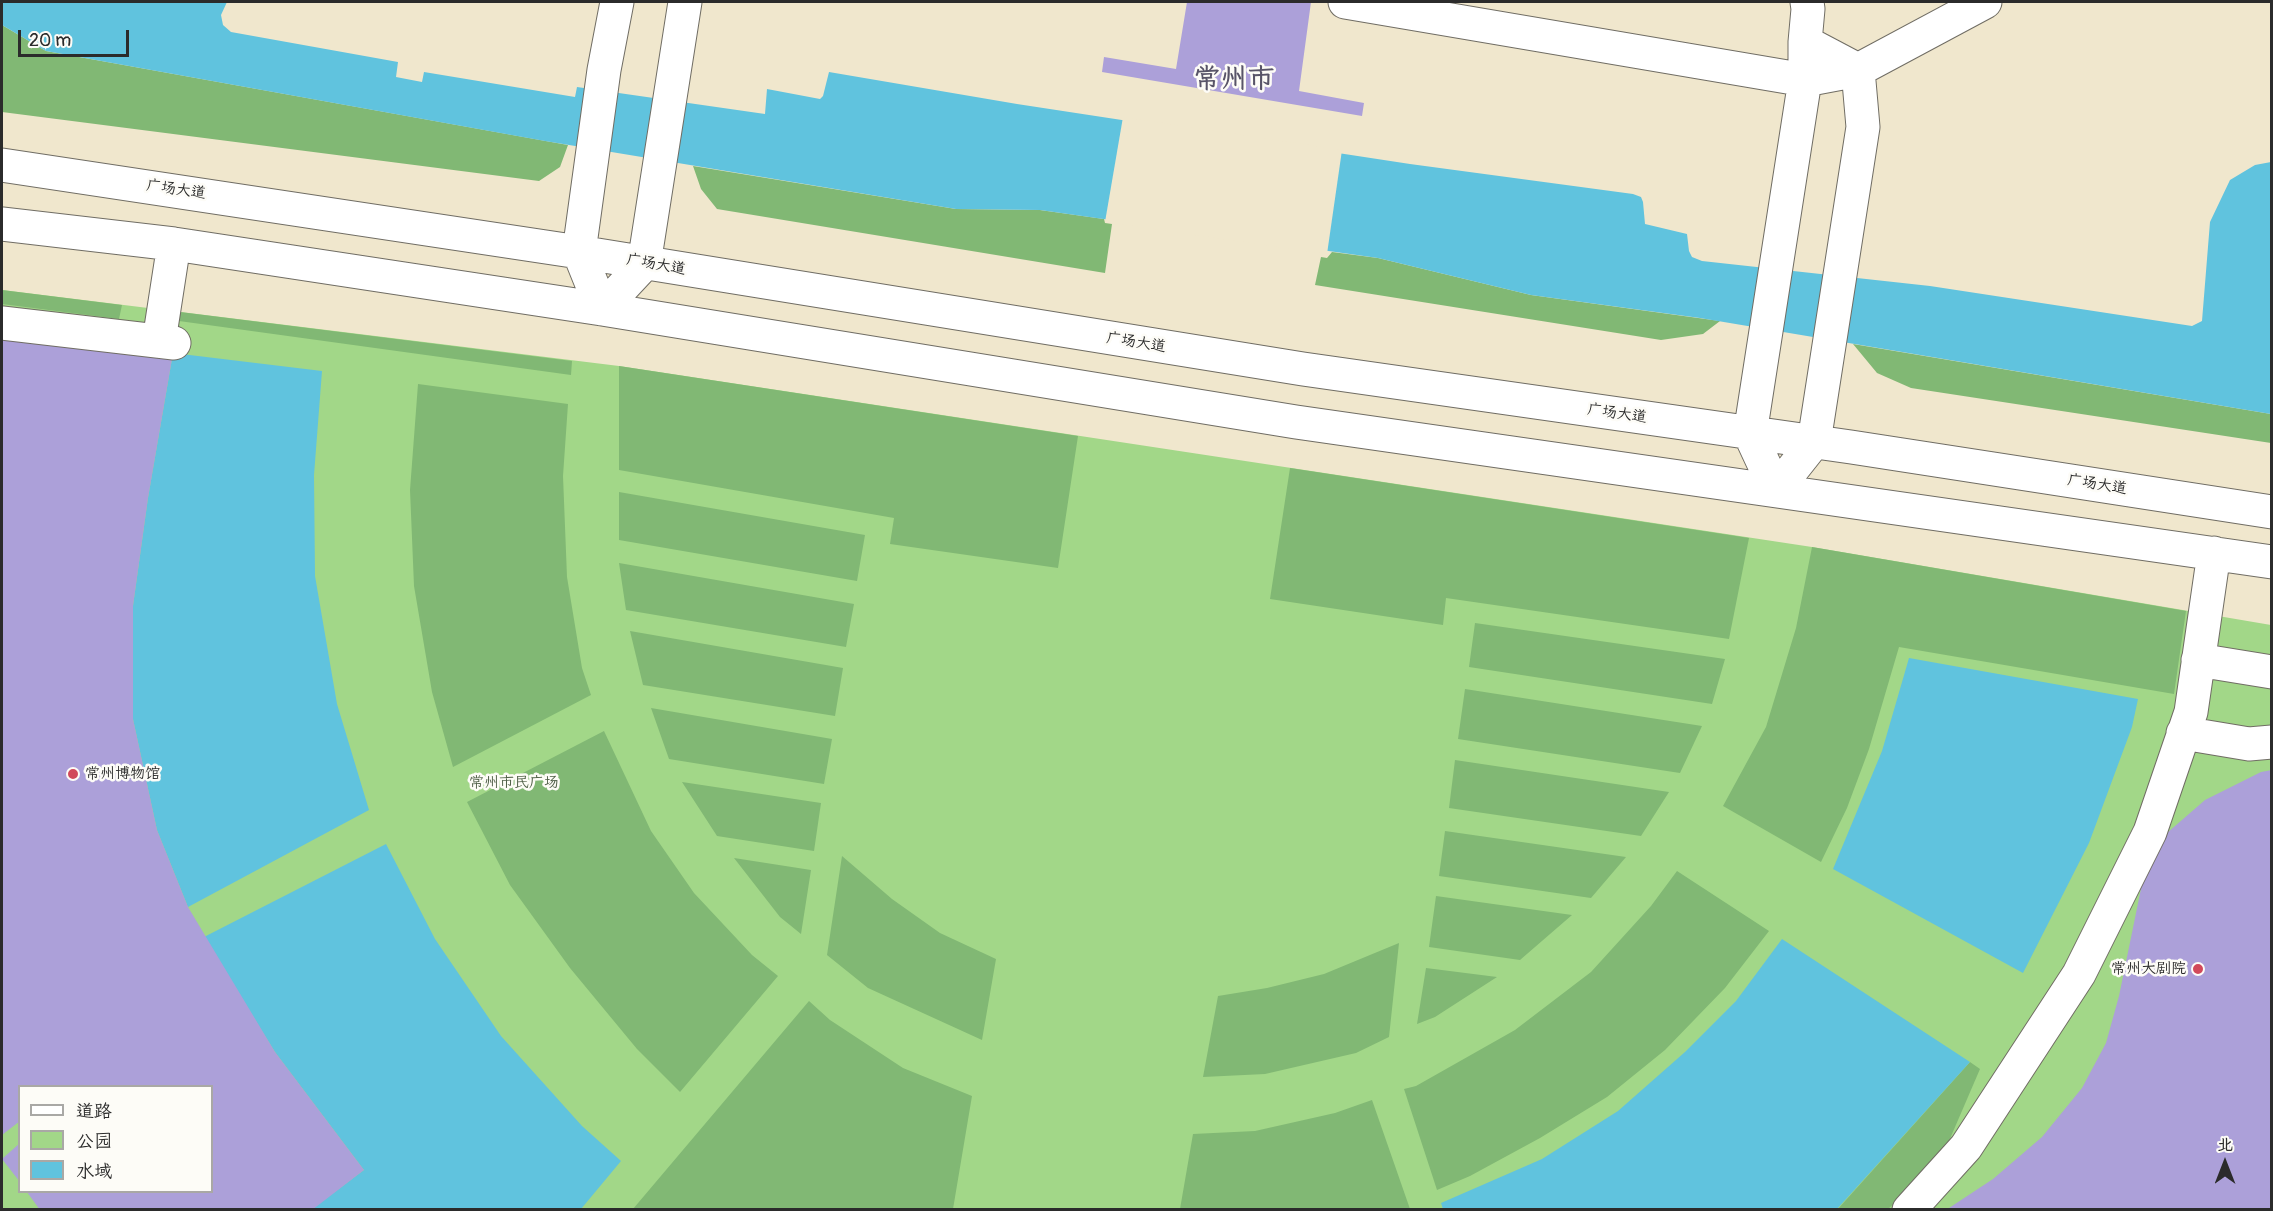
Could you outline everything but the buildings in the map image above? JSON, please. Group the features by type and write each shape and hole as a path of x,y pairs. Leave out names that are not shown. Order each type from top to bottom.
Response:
{"street":[{"path":"602,309 579,252 604,70 617,2"},
{"path":"602,309 645,264 685,2"},
{"path":"1345,2 1805,80 1858,70 1985,2"},
{"path":"1776,490 1750,434 1805,80 1807,2"},
{"path":"1805,42 1858,70"},
{"path":"1776,490 1814,442 1863,127 1858,70"},
{"name":"广场大道","path":"2,165 579,252 1303,369 1814,442 2271,512"},
{"path":"2,224 174,244 602,309 1296,422 2271,562"},
{"path":"2,322 167,342 174,244"},
{"path":"1909,1209 1966,1148 2079,974 2150,832 2191,712 2214,553"},
{"path":"2198,660 2271,672"},
{"path":"2183,733 2249,744 2271,742"}],"green space":[{"path":"2,25 46,51 568,145 560,167 539,181 2,112"},
{"path":"693,166 956,209 1040,210 1104,219 1105,223 1112,224 1105,273 717,209 701,189"},
{"path":"1332,252 1378,258 1531,295 1720,321 1703,334 1661,340 1315,285 1321,257 1327,258"},
{"name":"常州市民广场","path":"2,290 619,366 1812,547 2271,625 2271,1209 2,1210"},
{"path":"2,290 122,305 119,319 2,304"},
{"path":"180,312 572,361 571,375 179,321"},
{"path":"1853,344 2271,414 2271,443 1911,388 1877,373"},
{"path":"619,366 1078,436 1058,568 890,544 894,518 619,470"},
{"path":"418,384 568,404 563,476 567,577 582,668 591,695 453,767 432,692 414,586 410,490"},
{"path":"1290,468 1749,538 1729,639 1446,598 1443,625 1270,599"},
{"path":"619,492 865,535 857,581 619,540"},
{"path":"1812,547 2186,611 2174,694 1899,647 1869,749 1847,808 1821,862 1723,806 1766,727 1796,628"},
{"path":"619,563 854,604 846,647 626,610"},
{"path":"1475,623 1725,659 1712,704 1469,667"},
{"path":"630,631 843,668 835,716 643,685"},
{"path":"1465,689 1702,726 1680,773 1458,739"},
{"path":"651,708 832,739 824,784 669,759"},
{"path":"604,731 651,831 694,893 752,955 778,976 680,1092 637,1049 570,968 510,885 467,802"},
{"path":"1455,760 1669,792 1641,836 1449,808"},
{"path":"682,782 821,803 814,851 717,836"},
{"path":"1445,831 1626,857 1591,898 1439,876"},
{"path":"842,856 892,899 940,933 996,959 982,1040 868,988 827,955"},
{"path":"734,858 811,870 801,934 780,917"},
{"path":"1677,871 1769,931 1725,988 1665,1050 1607,1097 1540,1138 1470,1176 1437,1190 1404,1089 1416,1086 1515,1030 1591,972 1651,906"},
{"path":"1436,896 1572,915 1520,960 1429,947"},
{"path":"1399,943 1389,1037 1356,1053 1265,1074 1203,1077 1218,996 1267,988 1324,974"},
{"path":"1426,968 1497,977 1435,1017 1417,1024"},
{"path":"809,1001 830,1020 903,1068 972,1096 953,1209 633,1209"},
{"path":"1970,1062 1980,1069 1949,1141 1897,1201 1888,1209 1837,1210"},
{"path":"1372,1100 1410,1209 1180,1209 1193,1134 1255,1131 1335,1113"}],"water":[{"path":"2,2 227,2 221,15 223,25 231,32 398,62 396,77 422,82 424,72 575,97 577,87 765,114 767,89 820,99 823,96 829,72 1017,104 1410,164 1633,194 1641,197 1643,202 1645,224 1687,234 1692,257 1702,261 1930,286 2192,326 2202,321 2210,222 2230,180 2255,165 2271,162 2271,414 1700,318 1531,295 1378,258 1040,210 956,209 545,141 46,51 2,25"},
{"path":"173,353 322,371 314,475 315,576 337,704 369,810 188,907 157,830 133,719 133,606 148,498"},
{"path":"1909,658 2138,699 2132,727 2089,843 2023,973 1833,869 1882,751"},
{"path":"386,844 435,939 501,1036 582,1126 621,1161 581,1209 312,1209 364,1170 275,1052 204,937"},
{"path":"1782,939 1970,1062 1837,1209 1443,1209 1441,1203 1542,1159 1618,1111 1685,1052 1736,1001"}],"pier":[{"path":"1123,117 1342,150 1327,254 1105,222"}],"place":[{"name":"常州博物馆","path":"73,774"},
{"name":"常州大剧院","path":"2198,969"}],"district":[{"name":"常州市","path":"1234,80"}]}
